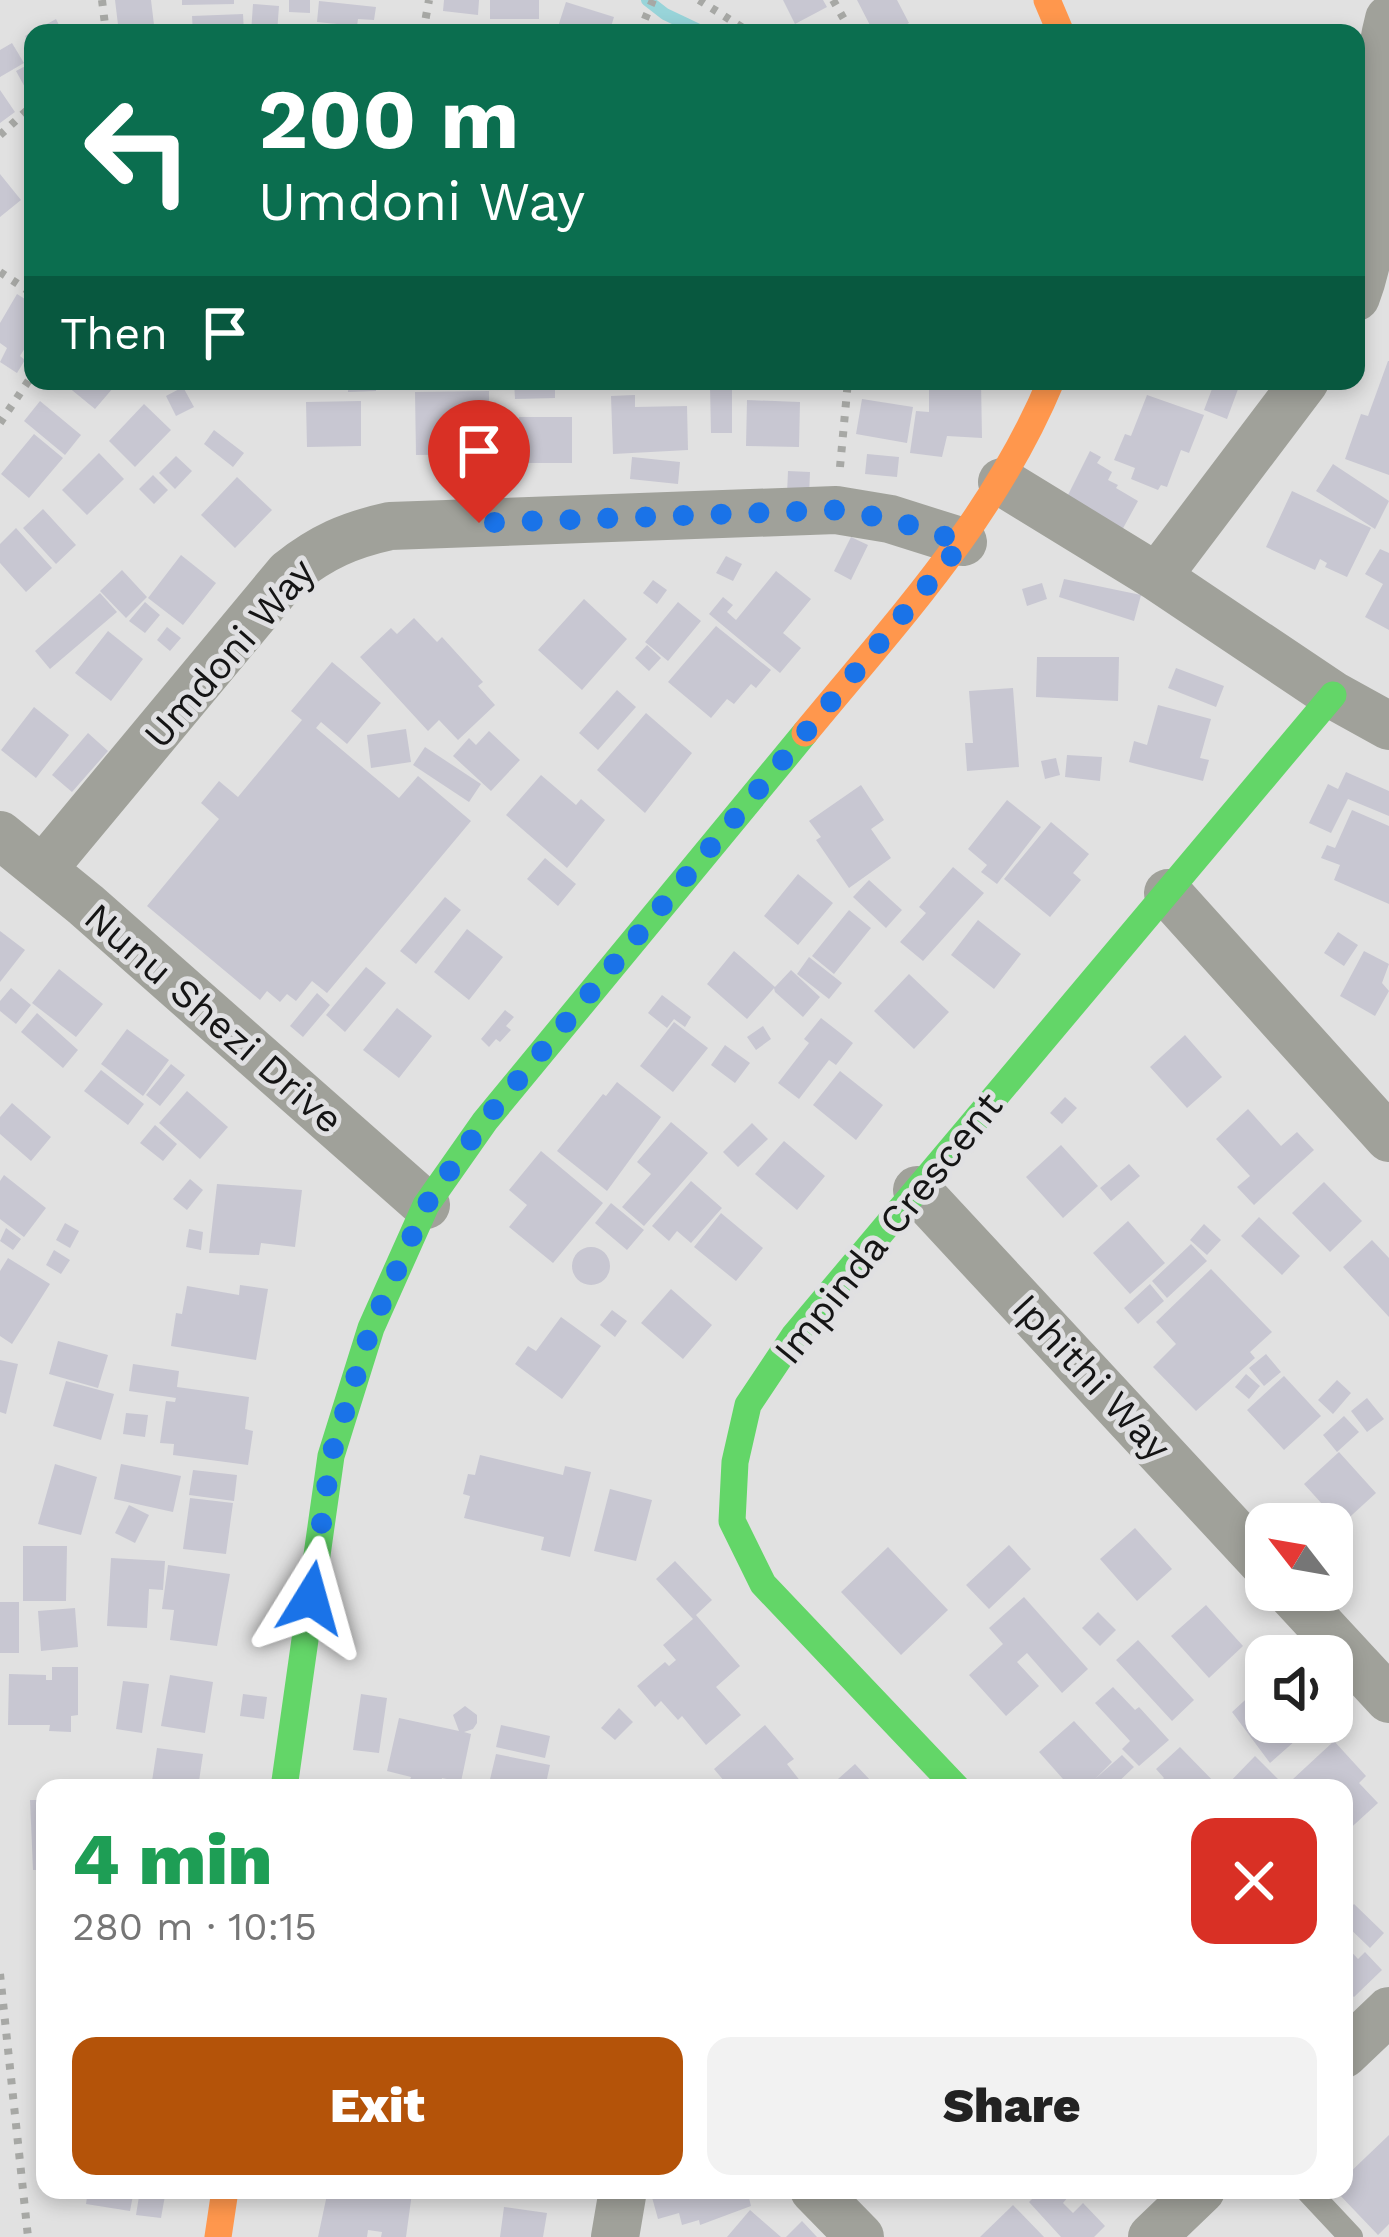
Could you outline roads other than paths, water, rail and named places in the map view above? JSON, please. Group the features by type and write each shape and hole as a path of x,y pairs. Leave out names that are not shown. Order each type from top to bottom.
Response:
{"street":[{"path":"1365,273 1378,238 1380,101 1389,19"},
{"path":"285,1779 331,1456 371,1328 426,1205 485,1120 963,542 1003,482 1047,390"},
{"path":"1156,577 1298,390"},
{"path":"1003,482 1333,695 1389,726"},
{"name":"Umdoni Way","path":"44,869 289,573 321,548 351,535 390,526 836,510 890,519 963,542"},
{"name":"Impinda Crescent","path":"948,1779 763,1584 732,1521 735,1462 748,1405 794,1336 1333,695"},
{"name":"Nunu Shezi Drive","path":"0,835 426,1205"},
{"path":"1168,893 1389,1138"},
{"name":"Iphithi Way","path":"916,1190 1245,1543"},
{"path":"1307,1611 1389,1699"},
{"path":"1353,2045 1389,2011"},
{"path":"218,2237 224,2199"},
{"path":"615,2237 621,2199"},
{"path":"823,2199 860,2237"},
{"path":"1152,2237 1192,2199"}],"lane":[{"path":"1315,2199 1351,2237"}],"waterway":[{"path":"647,0 686,24"}]}
